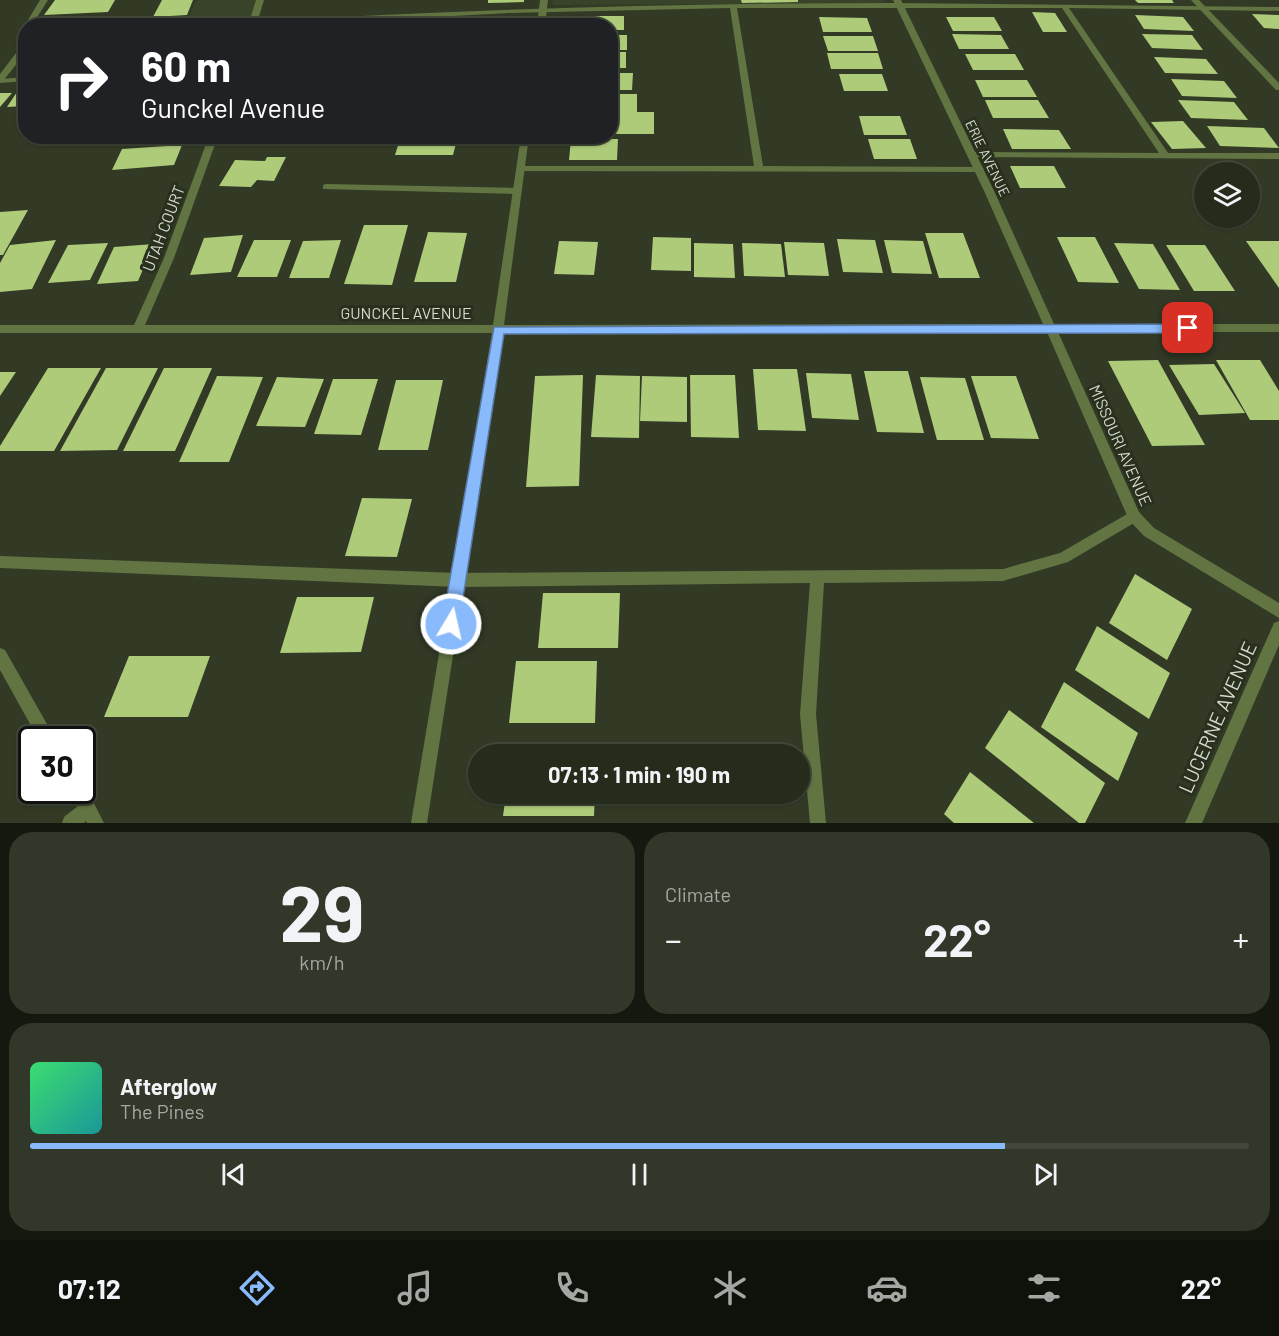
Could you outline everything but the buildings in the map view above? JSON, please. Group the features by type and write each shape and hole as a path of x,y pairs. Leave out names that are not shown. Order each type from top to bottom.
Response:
{"street":[{"path":"33,18 44,0"},
{"path":"255,18 260,0"},
{"path":"542,18 544,0"},
{"path":"1195,0 1279,88"},
{"path":"341,18 543,9 898,3 1279,9"},
{"name":"ERIE AVENUE","path":"898,3 979,169 1051,328"},
{"path":"1064,6 1166,156"},
{"path":"733,7 759,169"},
{"path":"0,80 18,56"},
{"path":"0,80 18,79"},
{"name":"UTAH COURT","path":"138,328 169,258 210,144"},
{"path":"418,823 498,330 524,144"},
{"path":"972,155 1279,156"},
{"path":"521,169 979,169"},
{"path":"326,187 517,191"},
{"name":"MISSOURI AVENUE","path":"1051,328 1134,516 1149,532 1279,611"},
{"name":"GUNCKEL AVENUE","path":"0,329 1279,328"},
{"path":"0,562 458,580 1003,576 1063,558 1134,516"},
{"path":"817,577 808,714 818,823"},
{"name":"LUCERNE AVENUE","path":"1193,823 1279,628"},
{"path":"0,655 40,726"},
{"path":"70,823 92,816"}],"shaded area":[{"path":"197,0 261,0 252,18 188,18"},
{"path":"553,0 883,0 884,3 552,5"}],"route":[{"path":"451,624 498,330 1188,328"}]}
